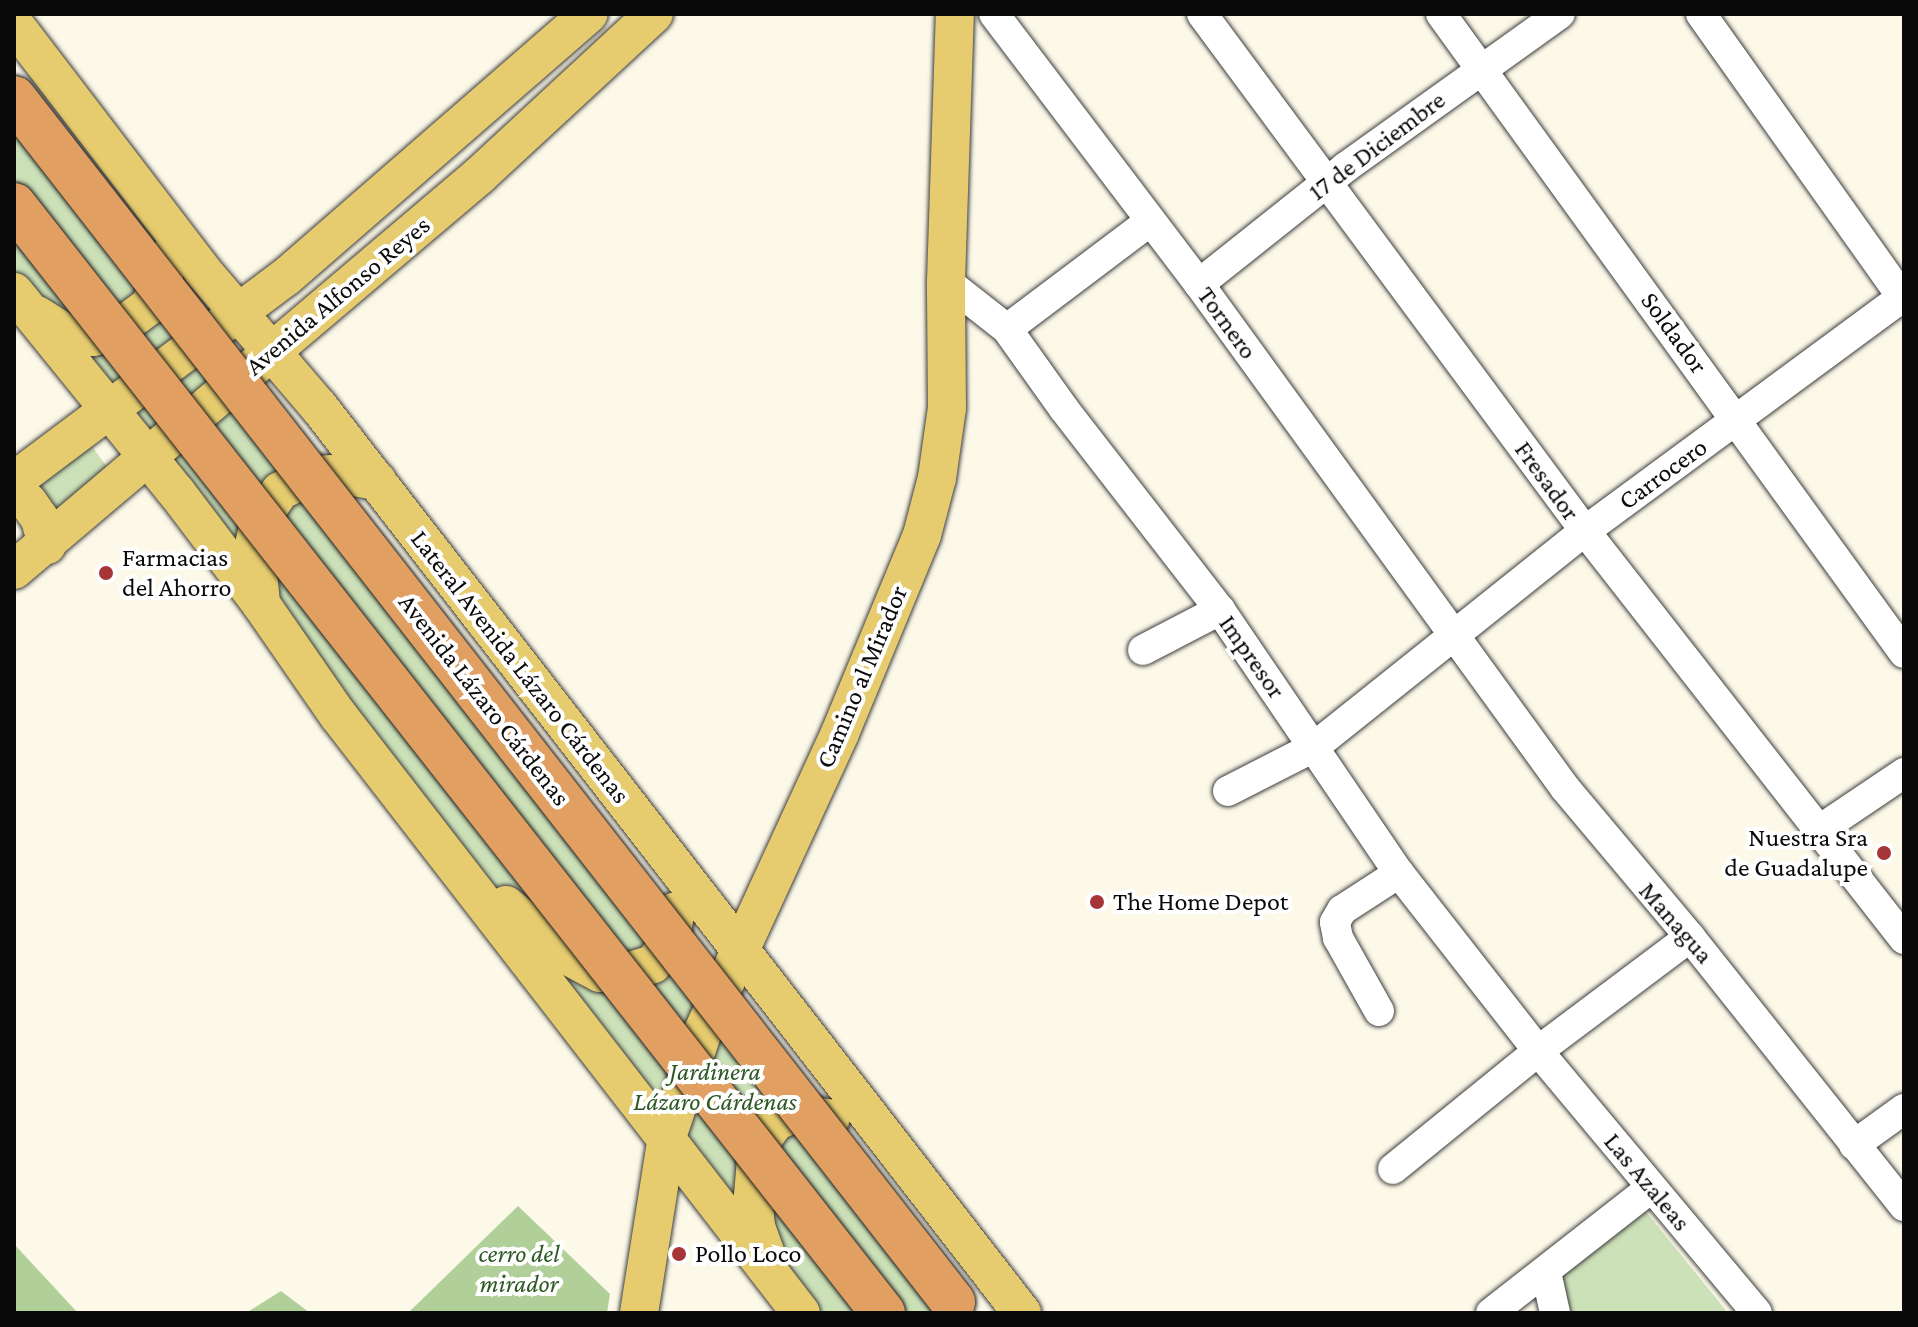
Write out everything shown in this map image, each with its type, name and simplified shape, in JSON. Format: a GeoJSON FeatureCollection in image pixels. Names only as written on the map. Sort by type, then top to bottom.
{"type":"FeatureCollection","features":[{"type":"Feature","properties":{"kind":"highway","name":"Avenida Lázaro Cárdenas"},"geometry":{"type":"LineString","coordinates":[[14,98],[953,1302]]}},
{"type":"Feature","properties":{"kind":"highway"},"geometry":{"type":"LineString","coordinates":[[14,205],[883,1313]]}},
{"type":"Feature","properties":{"kind":"main road","name":"Avenida Alfonso Reyes"},"geometry":{"type":"LineString","coordinates":[[14,481],[286,277],[589,14]]}},
{"type":"Feature","properties":{"kind":"main road","name":"Avenida Alfonso Reyes"},"geometry":{"type":"LineString","coordinates":[[14,570],[480,175],[654,14]]}},
{"type":"Feature","properties":{"kind":"main road","name":"Camino al Mirador"},"geometry":{"type":"LineString","coordinates":[[639,1313],[667,1137],[703,1031],[742,952],[840,733],[922,535],[937,478],[947,408],[946,281],[955,14]]}},
{"type":"Feature","properties":{"kind":"main road","name":"Lateral Avenida Lázaro Cárdenas"},"geometry":{"type":"LineString","coordinates":[[14,24],[201,269],[319,407],[377,481],[1022,1313]]}},
{"type":"Feature","properties":{"kind":"main road"},"geometry":{"type":"LineString","coordinates":[[20,299],[68,334],[93,337],[114,332],[133,320],[149,306],[164,275],[166,255],[152,204]]}},
{"type":"Feature","properties":{"kind":"main road"},"geometry":{"type":"LineString","coordinates":[[201,269],[244,278],[286,277]]}},
{"type":"Feature","properties":{"kind":"main road"},"geometry":{"type":"LineString","coordinates":[[20,299],[261,604],[338,715],[797,1309]]}},
{"type":"Feature","properties":{"kind":"main road"},"geometry":{"type":"LineString","coordinates":[[319,407],[309,359],[312,333],[323,305]]}},
{"type":"Feature","properties":{"kind":"main road"},"geometry":{"type":"LineString","coordinates":[[261,604],[255,541],[259,522],[280,491],[313,475],[334,474],[377,481]]}},
{"type":"Feature","properties":{"kind":"main road"},"geometry":{"type":"LineString","coordinates":[[14,492],[28,502],[40,519],[47,545]]}},
{"type":"Feature","properties":{"kind":"main road"},"geometry":{"type":"LineString","coordinates":[[449,857],[568,956],[600,973],[624,973],[653,964],[671,941],[676,921],[672,896],[647,830]]}},
{"type":"Feature","properties":{"kind":"main road"},"geometry":{"type":"LineString","coordinates":[[797,1309],[765,1255],[754,1206],[753,1170],[757,1147],[775,1122],[795,1113],[813,1113],[834,1120],[859,1135],[918,1181]]}},
{"type":"Feature","properties":{"kind":"street","name":"Tornero"},"geometry":{"type":"LineString","coordinates":[[994,14],[1199,284],[1453,637]]}},
{"type":"Feature","properties":{"kind":"street","name":"Fresador"},"geometry":{"type":"LineString","coordinates":[[1202,14],[1585,531],[1904,939]]}},
{"type":"Feature","properties":{"kind":"street","name":"Soldador"},"geometry":{"type":"LineString","coordinates":[[1441,14],[1904,653]]}},
{"type":"Feature","properties":{"kind":"street","name":"17 de Diciembre"},"geometry":{"type":"LineString","coordinates":[[1199,284],[1480,68],[1560,14]]}},
{"type":"Feature","properties":{"kind":"street"},"geometry":{"type":"LineString","coordinates":[[1701,14],[1903,298]]}},
{"type":"Feature","properties":{"kind":"street"},"geometry":{"type":"LineString","coordinates":[[1007,329],[1149,222]]}},
{"type":"Feature","properties":{"kind":"street","name":"Impresor"},"geometry":{"type":"LineString","coordinates":[[946,281],[1007,329],[1064,409],[1220,610],[1399,873],[1538,1051]]}},
{"type":"Feature","properties":{"kind":"street","name":"Carrocero"},"geometry":{"type":"LineString","coordinates":[[1228,791],[1314,747],[1585,531],[1903,298]]}},
{"type":"Feature","properties":{"kind":"street"},"geometry":{"type":"LineString","coordinates":[[1143,650],[1220,610]]}},
{"type":"Feature","properties":{"kind":"street","name":"Managua"},"geometry":{"type":"LineString","coordinates":[[1453,637],[1592,822],[1690,937],[1904,1206]]}},
{"type":"Feature","properties":{"kind":"street"},"geometry":{"type":"LineString","coordinates":[[1818,831],[1904,773]]}},
{"type":"Feature","properties":{"kind":"street"},"geometry":{"type":"LineString","coordinates":[[1379,1011],[1338,938],[1335,922],[1342,910],[1399,873]]}},
{"type":"Feature","properties":{"kind":"street"},"geometry":{"type":"LineString","coordinates":[[1393,1169],[1538,1051],[1690,937]]}},
{"type":"Feature","properties":{"kind":"street","name":"Las Azaleas"},"geometry":{"type":"LineString","coordinates":[[1538,1051],[1757,1313]]}},
{"type":"Feature","properties":{"kind":"street"},"geometry":{"type":"LineString","coordinates":[[1854,1145],[1904,1109]]}},
{"type":"Feature","properties":{"kind":"street"},"geometry":{"type":"LineString","coordinates":[[1491,1313],[1651,1188]]}},
{"type":"Feature","properties":{"kind":"street"},"geometry":{"type":"LineString","coordinates":[[1546,1272],[1555,1313]]}},
{"type":"Feature","properties":{"kind":"green space","name":"Jardinera Lázaro Cárdenas"},"geometry":{"type":"Polygon","coordinates":[[[14,77],[970,1313],[814,1313],[14,282],[14,77]]]}},
{"type":"Feature","properties":{"kind":"green space"},"geometry":{"type":"Polygon","coordinates":[[[91,445],[111,473],[45,521],[25,493],[91,445]]]}},
{"type":"Feature","properties":{"kind":"green space","name":"cerro del mirador"},"geometry":{"type":"Polygon","coordinates":[[[518,1206],[610,1294],[607,1313],[408,1313],[518,1206]]]}},
{"type":"Feature","properties":{"kind":"green space"},"geometry":{"type":"Polygon","coordinates":[[[1643,1208],[1728,1313],[1572,1313],[1558,1270],[1643,1208]]]}},
{"type":"Feature","properties":{"kind":"green space"},"geometry":{"type":"Polygon","coordinates":[[[14,1244],[78,1313],[14,1313],[14,1244]]]}},
{"type":"Feature","properties":{"kind":"green space"},"geometry":{"type":"Polygon","coordinates":[[[281,1291],[310,1313],[246,1313],[281,1291]]]}},
{"type":"Feature","properties":{"kind":"place","name":"Farmacias del Ahorro"},"geometry":{"type":"Point","coordinates":[106,573]}},
{"type":"Feature","properties":{"kind":"place","name":"Nuestra Sra de Guadalupe"},"geometry":{"type":"Point","coordinates":[1884,853]}},
{"type":"Feature","properties":{"kind":"place","name":"The Home Depot"},"geometry":{"type":"Point","coordinates":[1097,902]}},
{"type":"Feature","properties":{"kind":"place","name":"Pollo Loco"},"geometry":{"type":"Point","coordinates":[679,1254]}}]}
